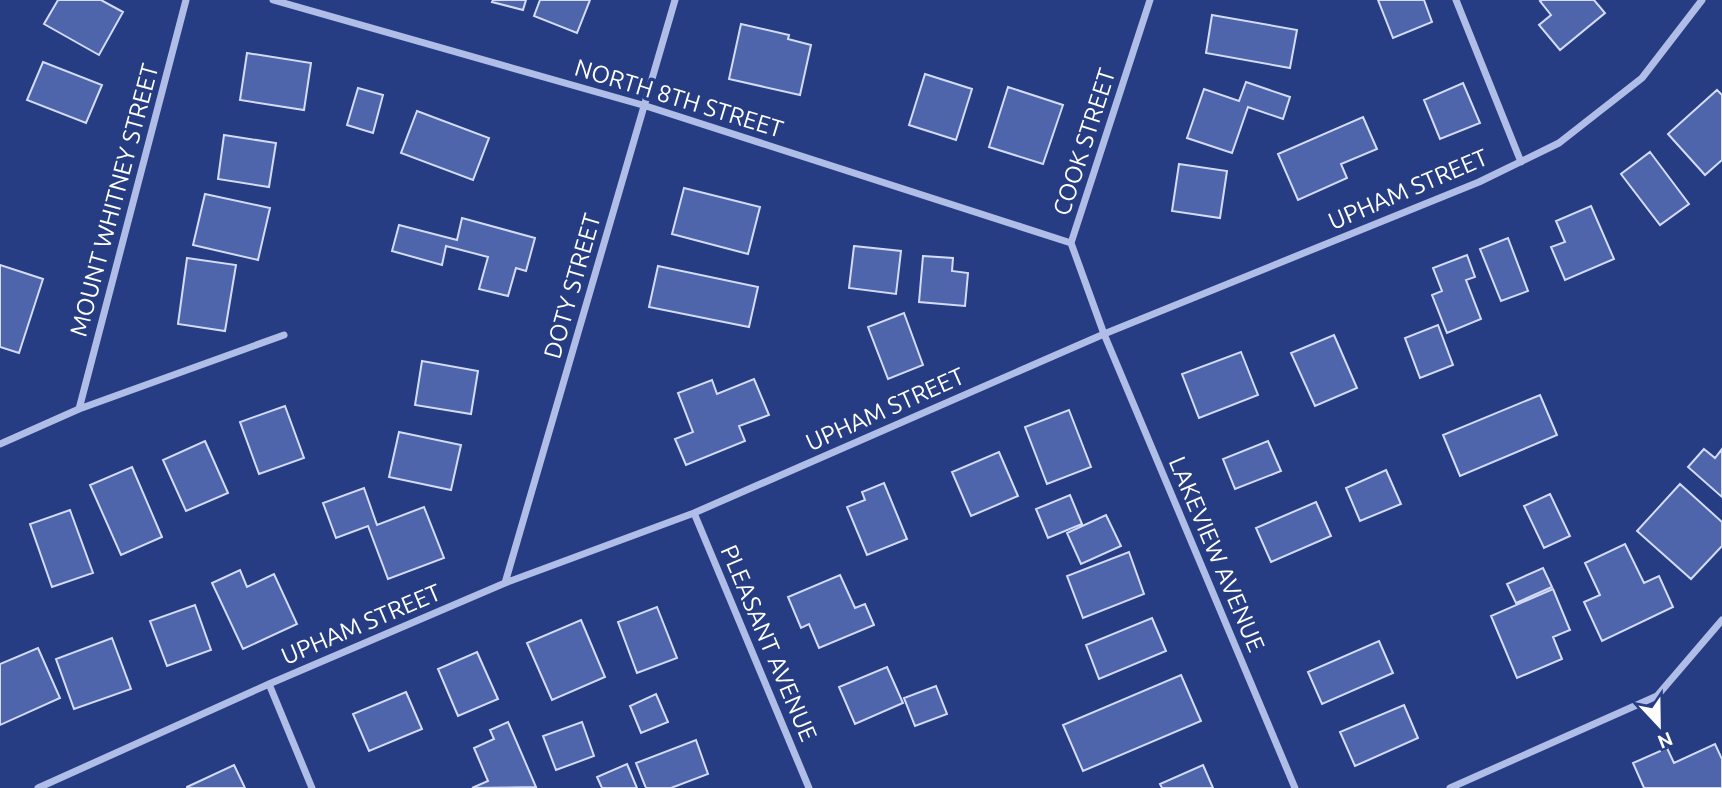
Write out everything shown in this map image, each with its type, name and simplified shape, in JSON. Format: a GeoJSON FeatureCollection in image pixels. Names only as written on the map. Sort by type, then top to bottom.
{"type":"FeatureCollection","features":[{"type":"Feature","properties":{"kind":"street","name":"MOUNT WHITNEY STREET"},"geometry":{"type":"LineString","coordinates":[[79,409],[186,0]]}},
{"type":"Feature","properties":{"kind":"street","name":"NORTH 8TH STREET"},"geometry":{"type":"LineString","coordinates":[[273,0],[646,106],[1071,243]]}},
{"type":"Feature","properties":{"kind":"street","name":"DOTY STREET"},"geometry":{"type":"LineString","coordinates":[[505,583],[676,0]]}},
{"type":"Feature","properties":{"kind":"street","name":"COOK STREET"},"geometry":{"type":"LineString","coordinates":[[1104,334],[1071,243],[1150,0]]}},
{"type":"Feature","properties":{"kind":"street"},"geometry":{"type":"LineString","coordinates":[[1456,0],[1521,162]]}},
{"type":"Feature","properties":{"kind":"street","name":"UPHAM STREET"},"geometry":{"type":"LineString","coordinates":[[38,788],[269,684],[505,583],[694,513],[1104,334],[1479,182],[1559,143],[1642,78],[1702,0]]}},
{"type":"Feature","properties":{"kind":"street","name":"LAKEVIEW AVENUE"},"geometry":{"type":"LineString","coordinates":[[1104,334],[1295,788]]}},
{"type":"Feature","properties":{"kind":"street"},"geometry":{"type":"LineString","coordinates":[[0,444],[79,409],[284,335]]}},
{"type":"Feature","properties":{"kind":"street","name":"PLEASANT AVENUE"},"geometry":{"type":"LineString","coordinates":[[694,513],[808,788]]}},
{"type":"Feature","properties":{"kind":"street"},"geometry":{"type":"LineString","coordinates":[[1450,788],[1657,696],[1722,620]]}},
{"type":"Feature","properties":{"kind":"street"},"geometry":{"type":"LineString","coordinates":[[269,684],[312,788]]}},
{"type":"Feature","properties":{"kind":"building"},"geometry":{"type":"Polygon","coordinates":[[[58,0],[101,0],[123,12],[99,55],[44,24],[58,0]]]}},
{"type":"Feature","properties":{"kind":"building"},"geometry":{"type":"Polygon","coordinates":[[[526,0],[523,10],[492,2],[526,0]]]}},
{"type":"Feature","properties":{"kind":"building"},"geometry":{"type":"Polygon","coordinates":[[[540,0],[590,0],[577,33],[534,16],[540,0]]]}},
{"type":"Feature","properties":{"kind":"building"},"geometry":{"type":"Polygon","coordinates":[[[1378,0],[1424,0],[1432,22],[1393,38],[1378,0]]]}},
{"type":"Feature","properties":{"kind":"building"},"geometry":{"type":"Polygon","coordinates":[[[1594,0],[1605,13],[1560,50],[1539,25],[1551,15],[1540,1],[1594,0]]]}},
{"type":"Feature","properties":{"kind":"building"},"geometry":{"type":"Polygon","coordinates":[[[1212,15],[1297,30],[1290,68],[1206,53],[1212,15]]]}},
{"type":"Feature","properties":{"kind":"building"},"geometry":{"type":"Polygon","coordinates":[[[741,24],[789,35],[788,39],[811,45],[800,95],[729,79],[741,24]]]}},
{"type":"Feature","properties":{"kind":"building"},"geometry":{"type":"Polygon","coordinates":[[[247,53],[311,63],[304,110],[240,100],[247,53]]]}},
{"type":"Feature","properties":{"kind":"building"},"geometry":{"type":"Polygon","coordinates":[[[43,62],[102,85],[86,123],[27,100],[43,62]]]}},
{"type":"Feature","properties":{"kind":"building"},"geometry":{"type":"Polygon","coordinates":[[[925,74],[972,89],[956,140],[909,125],[925,74]]]}},
{"type":"Feature","properties":{"kind":"building"},"geometry":{"type":"Polygon","coordinates":[[[1246,82],[1290,97],[1283,119],[1248,107],[1232,153],[1187,138],[1204,89],[1239,101],[1246,82]]]}},
{"type":"Feature","properties":{"kind":"building"},"geometry":{"type":"Polygon","coordinates":[[[1463,83],[1480,123],[1440,139],[1424,100],[1463,83]]]}},
{"type":"Feature","properties":{"kind":"building"},"geometry":{"type":"Polygon","coordinates":[[[1008,87],[1063,105],[1043,164],[989,147],[1008,87]]]}},
{"type":"Feature","properties":{"kind":"building"},"geometry":{"type":"Polygon","coordinates":[[[358,88],[383,95],[373,133],[347,125],[358,88]]]}},
{"type":"Feature","properties":{"kind":"building"},"geometry":{"type":"Polygon","coordinates":[[[1717,90],[1722,95],[1722,160],[1705,175],[1668,134],[1717,90]]]}},
{"type":"Feature","properties":{"kind":"building"},"geometry":{"type":"Polygon","coordinates":[[[417,111],[489,138],[473,180],[401,153],[417,111]]]}},
{"type":"Feature","properties":{"kind":"building"},"geometry":{"type":"Polygon","coordinates":[[[1363,117],[1377,149],[1341,164],[1347,178],[1298,200],[1278,154],[1363,117]]]}},
{"type":"Feature","properties":{"kind":"building"},"geometry":{"type":"Polygon","coordinates":[[[224,135],[276,143],[269,187],[218,179],[224,135]]]}},
{"type":"Feature","properties":{"kind":"building"},"geometry":{"type":"Polygon","coordinates":[[[1650,152],[1689,204],[1660,225],[1621,174],[1650,152]]]}},
{"type":"Feature","properties":{"kind":"building"},"geometry":{"type":"Polygon","coordinates":[[[1179,164],[1227,171],[1220,218],[1172,211],[1179,164]]]}},
{"type":"Feature","properties":{"kind":"building"},"geometry":{"type":"Polygon","coordinates":[[[684,188],[760,207],[748,254],[672,234],[684,188]]]}},
{"type":"Feature","properties":{"kind":"building"},"geometry":{"type":"Polygon","coordinates":[[[205,194],[270,208],[258,260],[193,245],[205,194]]]}},
{"type":"Feature","properties":{"kind":"building"},"geometry":{"type":"Polygon","coordinates":[[[1591,206],[1614,259],[1565,280],[1551,247],[1565,242],[1556,221],[1591,206]]]}},
{"type":"Feature","properties":{"kind":"building"},"geometry":{"type":"Polygon","coordinates":[[[462,218],[535,238],[526,271],[516,268],[508,296],[479,289],[488,257],[446,246],[442,265],[392,251],[399,225],[457,240],[462,218]]]}},
{"type":"Feature","properties":{"kind":"building"},"geometry":{"type":"Polygon","coordinates":[[[1508,238],[1528,291],[1501,301],[1480,249],[1508,238]]]}},
{"type":"Feature","properties":{"kind":"building"},"geometry":{"type":"Polygon","coordinates":[[[854,246],[901,251],[896,294],[849,288],[854,246]]]}},
{"type":"Feature","properties":{"kind":"building"},"geometry":{"type":"Polygon","coordinates":[[[1467,255],[1475,277],[1466,280],[1481,319],[1447,333],[1432,295],[1442,291],[1433,268],[1467,255]]]}},
{"type":"Feature","properties":{"kind":"building"},"geometry":{"type":"Polygon","coordinates":[[[923,256],[953,258],[952,271],[968,273],[965,306],[919,302],[923,256]]]}},
{"type":"Feature","properties":{"kind":"building"},"geometry":{"type":"Polygon","coordinates":[[[187,258],[236,265],[225,331],[178,324],[187,258]]]}},
{"type":"Feature","properties":{"kind":"building"},"geometry":{"type":"Polygon","coordinates":[[[0,265],[43,279],[19,353],[0,347],[0,265]]]}},
{"type":"Feature","properties":{"kind":"building"},"geometry":{"type":"Polygon","coordinates":[[[658,266],[758,287],[749,327],[649,307],[658,266]]]}},
{"type":"Feature","properties":{"kind":"building"},"geometry":{"type":"Polygon","coordinates":[[[904,313],[923,365],[888,379],[868,327],[904,313]]]}},
{"type":"Feature","properties":{"kind":"building"},"geometry":{"type":"Polygon","coordinates":[[[1438,325],[1453,365],[1420,378],[1405,338],[1438,325]]]}},
{"type":"Feature","properties":{"kind":"building"},"geometry":{"type":"Polygon","coordinates":[[[1334,335],[1357,388],[1315,406],[1291,353],[1334,335]]]}},
{"type":"Feature","properties":{"kind":"building"},"geometry":{"type":"Polygon","coordinates":[[[1241,352],[1258,395],[1199,418],[1182,374],[1241,352]]]}},
{"type":"Feature","properties":{"kind":"building"},"geometry":{"type":"Polygon","coordinates":[[[422,361],[478,371],[471,414],[415,405],[422,361]]]}},
{"type":"Feature","properties":{"kind":"building"},"geometry":{"type":"Polygon","coordinates":[[[754,379],[769,415],[739,426],[745,441],[686,465],[675,439],[693,432],[678,393],[712,380],[717,394],[754,379]]]}},
{"type":"Feature","properties":{"kind":"building"},"geometry":{"type":"Polygon","coordinates":[[[1540,395],[1557,435],[1460,476],[1443,435],[1540,395]]]}},
{"type":"Feature","properties":{"kind":"building"},"geometry":{"type":"Polygon","coordinates":[[[285,406],[304,458],[259,474],[240,422],[285,406]]]}},
{"type":"Feature","properties":{"kind":"building"},"geometry":{"type":"Polygon","coordinates":[[[1069,410],[1091,467],[1047,484],[1025,427],[1069,410]]]}},
{"type":"Feature","properties":{"kind":"building"},"geometry":{"type":"Polygon","coordinates":[[[399,432],[461,445],[451,490],[389,477],[399,432]]]}},
{"type":"Feature","properties":{"kind":"building"},"geometry":{"type":"Polygon","coordinates":[[[205,441],[228,493],[186,511],[163,460],[205,441]]]}},
{"type":"Feature","properties":{"kind":"building"},"geometry":{"type":"Polygon","coordinates":[[[1268,441],[1281,471],[1235,489],[1223,459],[1268,441]]]}},
{"type":"Feature","properties":{"kind":"building"},"geometry":{"type":"Polygon","coordinates":[[[1704,449],[1715,458],[1722,449],[1722,497],[1688,467],[1704,449]]]}},
{"type":"Feature","properties":{"kind":"building"},"geometry":{"type":"Polygon","coordinates":[[[999,452],[1018,496],[971,516],[952,472],[999,452]]]}},
{"type":"Feature","properties":{"kind":"building"},"geometry":{"type":"Polygon","coordinates":[[[132,467],[162,537],[121,555],[90,485],[132,467]]]}},
{"type":"Feature","properties":{"kind":"building"},"geometry":{"type":"Polygon","coordinates":[[[1386,470],[1401,504],[1360,521],[1346,488],[1386,470]]]}},
{"type":"Feature","properties":{"kind":"building"},"geometry":{"type":"Polygon","coordinates":[[[884,483],[907,539],[867,555],[847,507],[865,500],[862,492],[884,483]]]}},
{"type":"Feature","properties":{"kind":"building"},"geometry":{"type":"Polygon","coordinates":[[[1680,484],[1722,522],[1722,546],[1691,579],[1637,531],[1680,484]]]}},
{"type":"Feature","properties":{"kind":"building"},"geometry":{"type":"Polygon","coordinates":[[[364,488],[377,525],[424,507],[444,558],[388,579],[368,526],[336,538],[323,503],[364,488]]]}},
{"type":"Feature","properties":{"kind":"building"},"geometry":{"type":"Polygon","coordinates":[[[1550,494],[1570,536],[1544,548],[1524,506],[1550,494]]]}},
{"type":"Feature","properties":{"kind":"building"},"geometry":{"type":"Polygon","coordinates":[[[1070,495],[1082,524],[1048,538],[1036,509],[1070,495]]]}},
{"type":"Feature","properties":{"kind":"building"},"geometry":{"type":"Polygon","coordinates":[[[1316,502],[1331,536],[1271,562],[1256,528],[1316,502]]]}},
{"type":"Feature","properties":{"kind":"building"},"geometry":{"type":"Polygon","coordinates":[[[70,510],[93,573],[52,587],[30,524],[70,510]]]}},
{"type":"Feature","properties":{"kind":"building"},"geometry":{"type":"Polygon","coordinates":[[[1106,515],[1121,546],[1081,564],[1067,533],[1106,515]]]}},
{"type":"Feature","properties":{"kind":"building"},"geometry":{"type":"Polygon","coordinates":[[[1625,544],[1644,583],[1659,576],[1673,607],[1602,641],[1584,602],[1600,595],[1585,563],[1625,544]]]}},
{"type":"Feature","properties":{"kind":"building"},"geometry":{"type":"Polygon","coordinates":[[[1129,552],[1144,594],[1083,618],[1067,576],[1129,552]]]}},
{"type":"Feature","properties":{"kind":"building"},"geometry":{"type":"Polygon","coordinates":[[[1543,568],[1552,587],[1516,603],[1507,584],[1543,568]]]}},
{"type":"Feature","properties":{"kind":"building"},"geometry":{"type":"Polygon","coordinates":[[[240,570],[247,587],[274,574],[297,624],[243,649],[212,583],[240,570]]]}},
{"type":"Feature","properties":{"kind":"building"},"geometry":{"type":"Polygon","coordinates":[[[840,575],[855,608],[865,604],[874,625],[819,648],[809,624],[801,628],[788,597],[840,575]]]}},
{"type":"Feature","properties":{"kind":"building"},"geometry":{"type":"Polygon","coordinates":[[[1553,589],[1570,630],[1553,637],[1562,659],[1517,678],[1491,616],[1553,589]]]}},
{"type":"Feature","properties":{"kind":"building"},"geometry":{"type":"Polygon","coordinates":[[[195,605],[211,650],[167,666],[150,621],[195,605]]]}},
{"type":"Feature","properties":{"kind":"building"},"geometry":{"type":"Polygon","coordinates":[[[657,607],[677,658],[637,673],[618,622],[657,607]]]}},
{"type":"Feature","properties":{"kind":"building"},"geometry":{"type":"Polygon","coordinates":[[[1152,618],[1166,651],[1099,679],[1086,645],[1152,618]]]}},
{"type":"Feature","properties":{"kind":"building"},"geometry":{"type":"Polygon","coordinates":[[[581,620],[605,677],[552,700],[527,643],[581,620]]]}},
{"type":"Feature","properties":{"kind":"building"},"geometry":{"type":"Polygon","coordinates":[[[112,638],[131,689],[74,709],[56,659],[112,638]]]}},
{"type":"Feature","properties":{"kind":"building"},"geometry":{"type":"Polygon","coordinates":[[[1379,641],[1393,673],[1322,704],[1308,672],[1379,641]]]}},
{"type":"Feature","properties":{"kind":"building"},"geometry":{"type":"Polygon","coordinates":[[[38,648],[60,698],[0,725],[0,664],[38,648]]]}},
{"type":"Feature","properties":{"kind":"building"},"geometry":{"type":"Polygon","coordinates":[[[477,652],[498,699],[458,716],[438,669],[477,652]]]}},
{"type":"Feature","properties":{"kind":"building"},"geometry":{"type":"Polygon","coordinates":[[[887,667],[903,703],[855,724],[839,687],[887,667]]]}},
{"type":"Feature","properties":{"kind":"building"},"geometry":{"type":"Polygon","coordinates":[[[1181,675],[1201,721],[1083,771],[1063,725],[1181,675]]]}},
{"type":"Feature","properties":{"kind":"building"},"geometry":{"type":"Polygon","coordinates":[[[936,686],[947,714],[915,726],[904,698],[936,686]]]}},
{"type":"Feature","properties":{"kind":"building"},"geometry":{"type":"Polygon","coordinates":[[[406,692],[422,729],[369,751],[353,714],[406,692]]]}},
{"type":"Feature","properties":{"kind":"building"},"geometry":{"type":"Polygon","coordinates":[[[656,694],[668,722],[641,733],[630,706],[656,694]]]}},
{"type":"Feature","properties":{"kind":"building"},"geometry":{"type":"Polygon","coordinates":[[[1404,705],[1418,738],[1355,766],[1340,732],[1404,705]]]}},
{"type":"Feature","properties":{"kind":"building"},"geometry":{"type":"Polygon","coordinates":[[[508,722],[536,787],[472,788],[488,781],[474,748],[494,739],[490,730],[508,722]]]}},
{"type":"Feature","properties":{"kind":"building"},"geometry":{"type":"Polygon","coordinates":[[[582,722],[594,756],[556,770],[543,736],[582,722]]]}},
{"type":"Feature","properties":{"kind":"building"},"geometry":{"type":"Polygon","coordinates":[[[696,740],[708,774],[671,788],[646,788],[636,763],[696,740]]]}},
{"type":"Feature","properties":{"kind":"building"},"geometry":{"type":"Polygon","coordinates":[[[1715,744],[1722,759],[1722,788],[1644,788],[1633,763],[1667,748],[1674,763],[1715,744]]]}},
{"type":"Feature","properties":{"kind":"building"},"geometry":{"type":"Polygon","coordinates":[[[627,764],[637,788],[602,788],[597,777],[627,764]]]}},
{"type":"Feature","properties":{"kind":"building"},"geometry":{"type":"Polygon","coordinates":[[[234,765],[245,788],[187,788],[187,787],[234,765]]]}},
{"type":"Feature","properties":{"kind":"building"},"geometry":{"type":"Polygon","coordinates":[[[1203,765],[1213,788],[1162,788],[1160,784],[1203,765]]]}}]}
